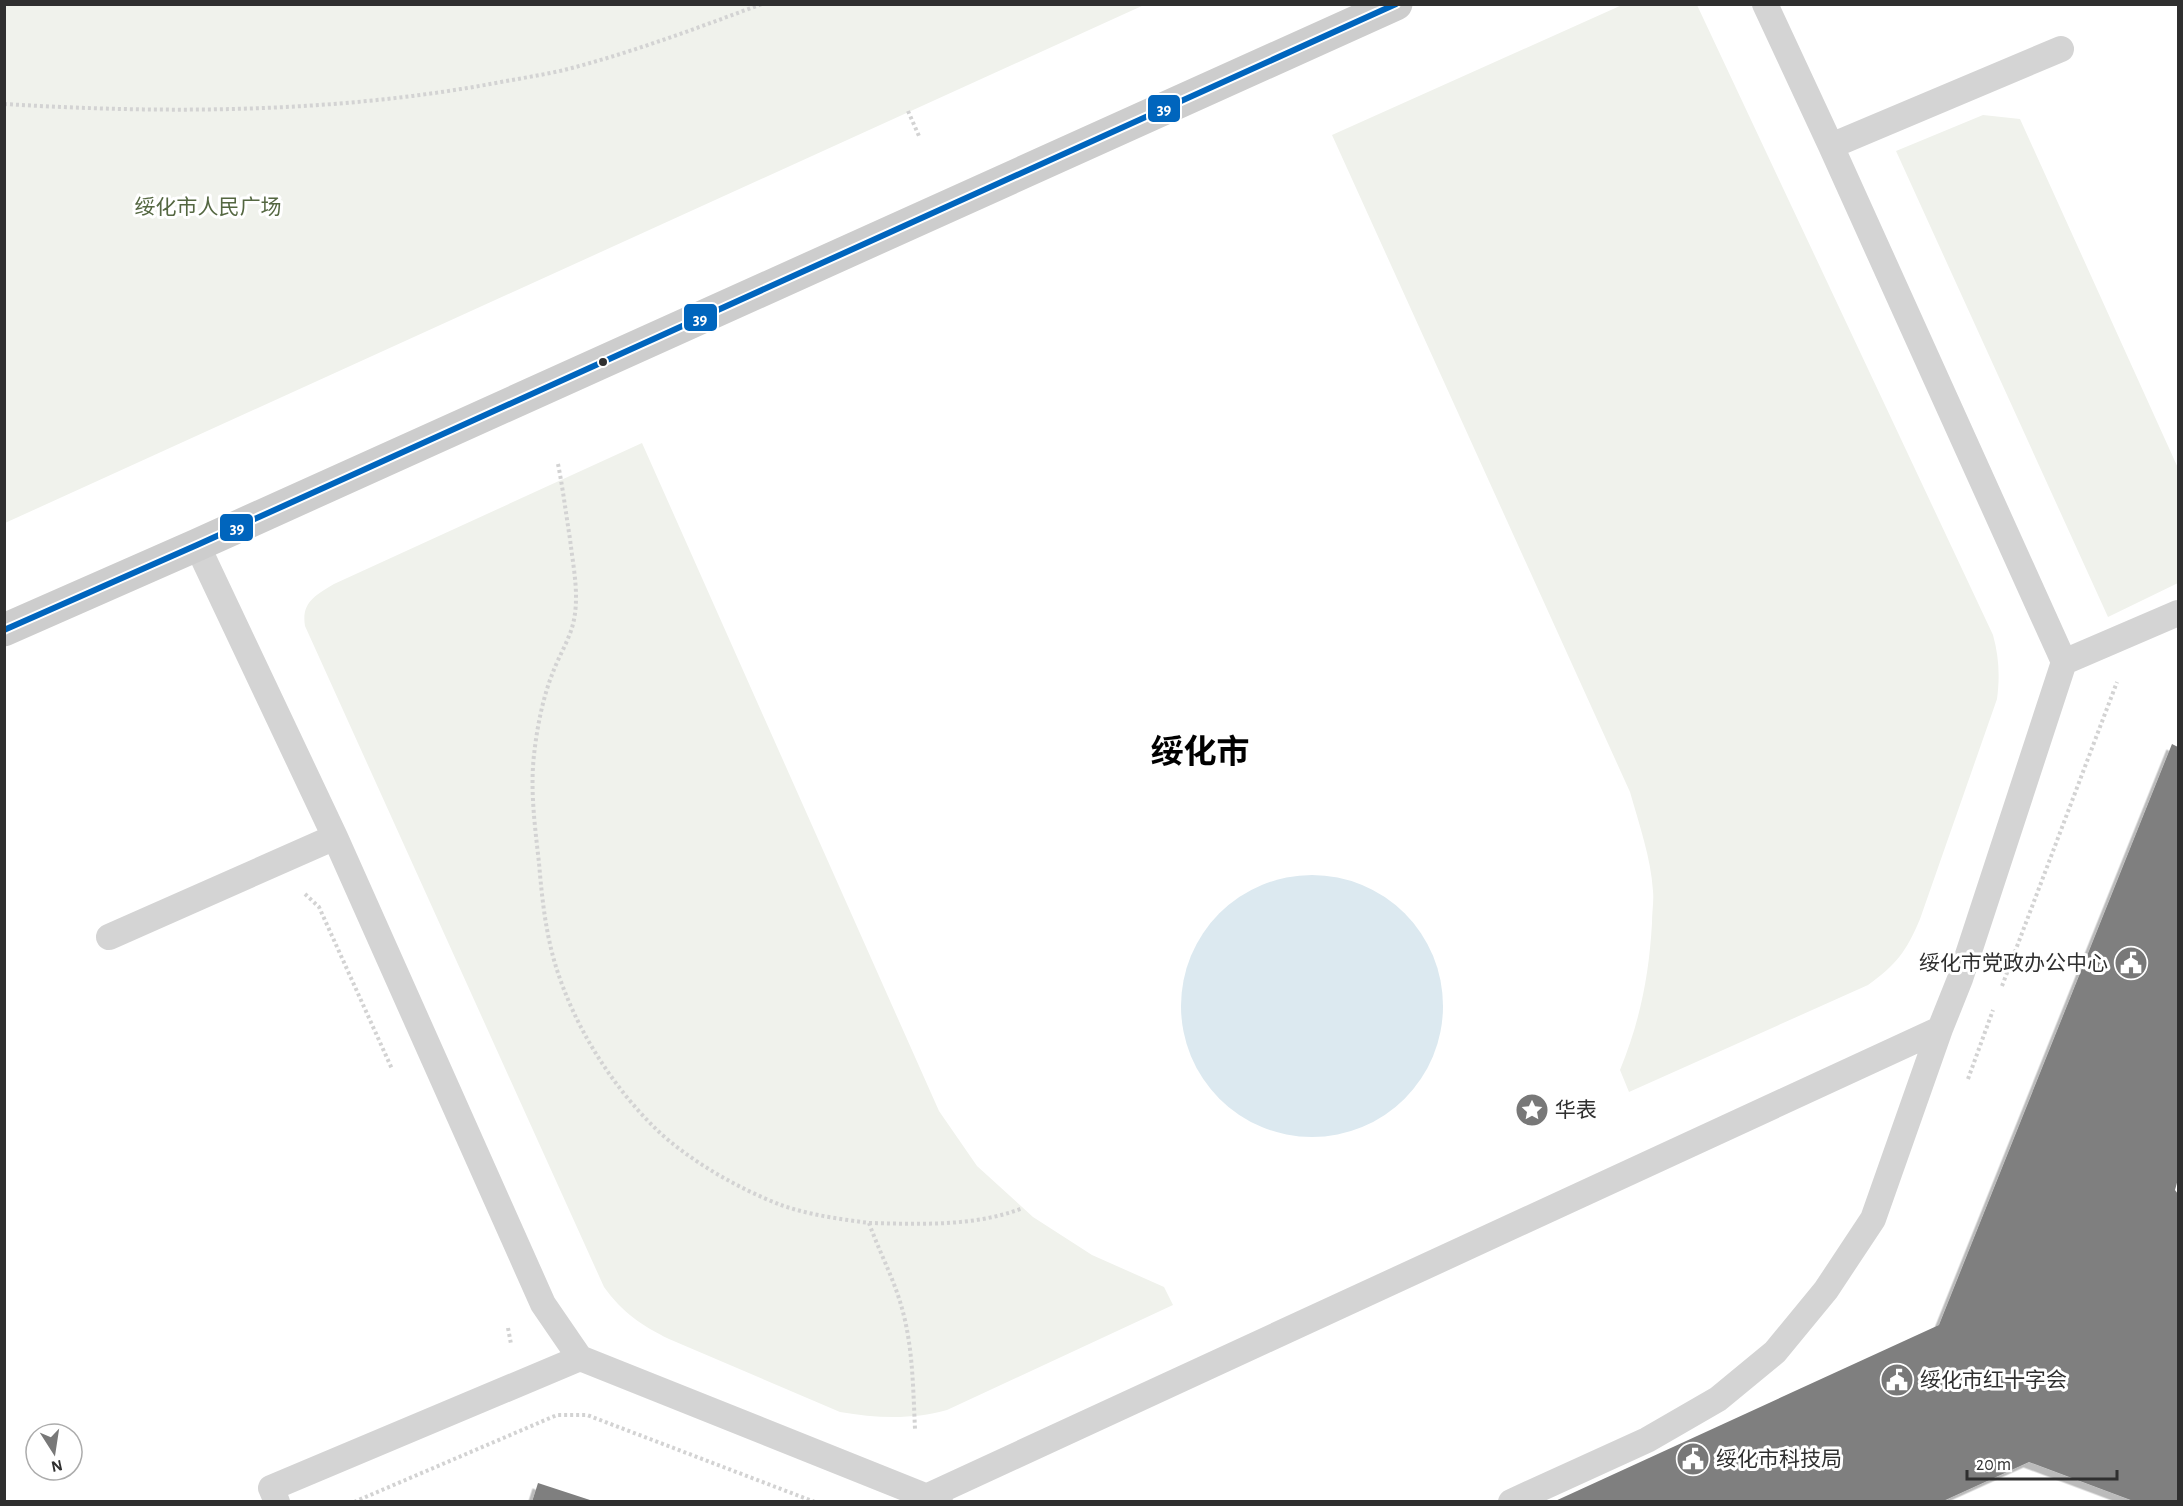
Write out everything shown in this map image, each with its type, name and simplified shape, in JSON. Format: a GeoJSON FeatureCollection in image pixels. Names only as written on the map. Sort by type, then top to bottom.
{"type":"FeatureCollection","features":[{"type":"Feature","properties":{"kind":"main road"},"geometry":{"type":"LineString","coordinates":[[4,630],[1396,4]]}},
{"type":"Feature","properties":{"kind":"lane"},"geometry":{"type":"LineString","coordinates":[[1511,1502],[1647,1440],[1718,1399],[1775,1352],[1826,1290],[1873,1219],[1960,979],[2064,662],[1765,4]]}},
{"type":"Feature","properties":{"kind":"lane"},"geometry":{"type":"LineString","coordinates":[[1831,146],[2061,49]]}},
{"type":"Feature","properties":{"kind":"lane"},"geometry":{"type":"LineString","coordinates":[[197,545],[335,837],[543,1304],[580,1358],[934,1499],[1940,1029]]}},
{"type":"Feature","properties":{"kind":"lane"},"geometry":{"type":"LineString","coordinates":[[2064,662],[2178,613]]}},
{"type":"Feature","properties":{"kind":"lane"},"geometry":{"type":"LineString","coordinates":[[110,937],[335,837]]}},
{"type":"Feature","properties":{"kind":"lane"},"geometry":{"type":"LineString","coordinates":[[277,1502],[271,1488],[580,1358]]}},
{"type":"Feature","properties":{"kind":"path"},"geometry":{"type":"LineString","coordinates":[[4,104],[94,110],[201,110],[338,105],[457,90],[563,70],[658,42],[762,4]]}},
{"type":"Feature","properties":{"kind":"path"},"geometry":{"type":"LineString","coordinates":[[908,111],[919,136]]}},
{"type":"Feature","properties":{"kind":"path"},"geometry":{"type":"LineString","coordinates":[[558,464],[575,578],[576,601],[573,624],[552,674],[541,714],[534,756],[533,797],[543,911],[556,969],[573,1012],[603,1064],[627,1097],[656,1130],[686,1154],[752,1192],[782,1205],[824,1216],[869,1223],[962,1222],[1007,1215],[1023,1208]]}},
{"type":"Feature","properties":{"kind":"path"},"geometry":{"type":"LineString","coordinates":[[2001,990],[2119,675]]}},
{"type":"Feature","properties":{"kind":"path"},"geometry":{"type":"LineString","coordinates":[[305,893],[319,907],[392,1071]]}},
{"type":"Feature","properties":{"kind":"path"},"geometry":{"type":"LineString","coordinates":[[1967,1079],[1997,1001]]}},
{"type":"Feature","properties":{"kind":"path"},"geometry":{"type":"LineString","coordinates":[[869,1223],[902,1307],[912,1373],[915,1429]]}},
{"type":"Feature","properties":{"kind":"path"},"geometry":{"type":"LineString","coordinates":[[505,1321],[510,1332],[511,1352]]}},
{"type":"Feature","properties":{"kind":"path"},"geometry":{"type":"LineString","coordinates":[[354,1502],[557,1415],[587,1414],[815,1502]]}},
{"type":"Feature","properties":{"kind":"green space","name":"绥化市人民广场"},"geometry":{"type":"Polygon","coordinates":[[[5,4],[1144,5],[5,523],[5,4]]]}},
{"type":"Feature","properties":{"kind":"green space"},"geometry":{"type":"Polygon","coordinates":[[[1622,5],[1697,5],[1993,635],[1999,674],[1997,699],[1920,919],[1905,949],[1894,964],[1868,985],[1629,1092],[1620,1070],[1633,1034],[1642,998],[1651,943],[1653,899],[1647,854],[1630,792],[1332,135],[1622,5]]]}},
{"type":"Feature","properties":{"kind":"green space"},"geometry":{"type":"Polygon","coordinates":[[[1983,115],[2020,119],[2178,468],[2178,583],[2108,617],[1896,151],[1983,115]]]}},
{"type":"Feature","properties":{"kind":"green space"},"geometry":{"type":"Polygon","coordinates":[[[642,443],[939,1111],[977,1166],[1033,1217],[1092,1255],[1164,1287],[1173,1305],[947,1410],[894,1417],[840,1412],[669,1339],[633,1318],[611,1296],[604,1287],[305,626],[305,611],[311,600],[334,584],[642,443]]]}},
{"type":"Feature","properties":{"kind":"shaded area"},"geometry":{"type":"Polygon","coordinates":[[[1312,875],[1337,878],[1362,885],[1385,897],[1413,923],[1433,956],[1440,981],[1443,1006],[1440,1031],[1433,1056],[1421,1079],[1395,1107],[1362,1127],[1337,1134],[1312,1137],[1287,1134],[1262,1127],[1239,1115],[1211,1089],[1191,1056],[1184,1031],[1181,1006],[1184,981],[1191,956],[1203,933],[1229,905],[1262,885],[1287,878],[1312,875]]]}},
{"type":"Feature","properties":{"kind":"building","name":"绥化市党政办公中心"},"geometry":{"type":"Polygon","coordinates":[[[2172,744],[2178,747],[2178,1179],[2175,1190],[2178,1194],[2178,1502],[2136,1502],[2029,1462],[1941,1502],[1553,1502],[1939,1325],[2172,744]]]}},
{"type":"Feature","properties":{"kind":"building"},"geometry":{"type":"Polygon","coordinates":[[[538,1483],[593,1501],[593,1502],[532,1502],[538,1483]]]}},
{"type":"Feature","properties":{"kind":"transit line","name":"39"},"geometry":{"type":"LineString","coordinates":[[4,630],[1396,4]]}},
{"type":"Feature","properties":{"kind":"place","name":"绥化市党政办公中心"},"geometry":{"type":"Point","coordinates":[2131,963]}},
{"type":"Feature","properties":{"kind":"place","name":"华表"},"geometry":{"type":"Point","coordinates":[1532,1110]}},
{"type":"Feature","properties":{"kind":"place","name":"绥化市红十字会"},"geometry":{"type":"Point","coordinates":[1897,1380]}},
{"type":"Feature","properties":{"kind":"place","name":"绥化市科技局"},"geometry":{"type":"Point","coordinates":[1693,1459]}},
{"type":"Feature","properties":{"kind":"district","name":"绥化市"},"geometry":{"type":"Point","coordinates":[1200,753]}}]}
